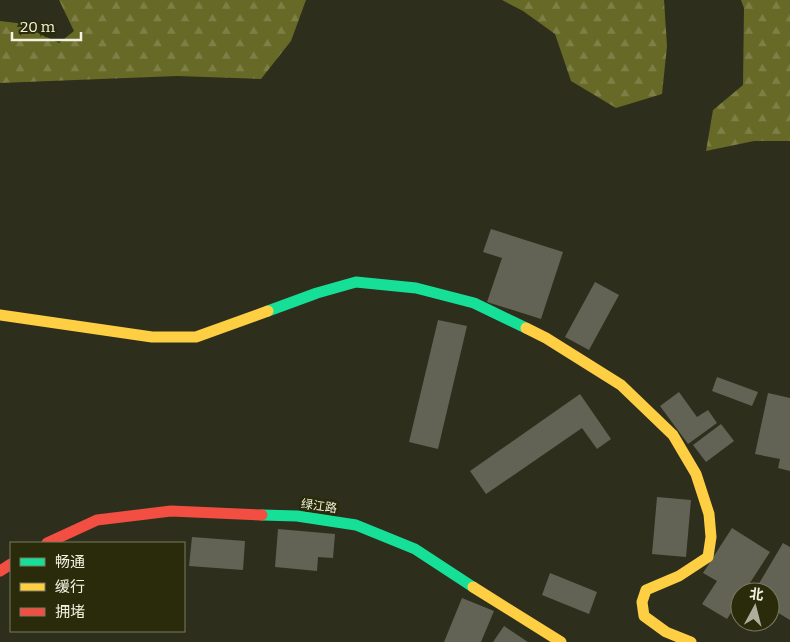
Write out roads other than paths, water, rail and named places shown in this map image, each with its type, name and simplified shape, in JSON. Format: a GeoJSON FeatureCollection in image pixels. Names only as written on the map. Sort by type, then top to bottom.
{"type":"FeatureCollection","features":[{"type":"Feature","properties":{"kind":"street"},"geometry":{"type":"LineString","coordinates":[[0,315],[152,337],[196,337],[317,293],[356,282],[416,288],[474,303],[546,338],[621,385],[673,435],[696,474],[708,514],[711,537],[708,557],[692,570],[646,590],[642,602],[644,616],[666,632],[691,642]]}},
{"type":"Feature","properties":{"kind":"street","name":"绿江路"},"geometry":{"type":"LineString","coordinates":[[49,542],[97,520],[171,510],[297,516],[356,525],[415,549],[561,642]]}}]}
